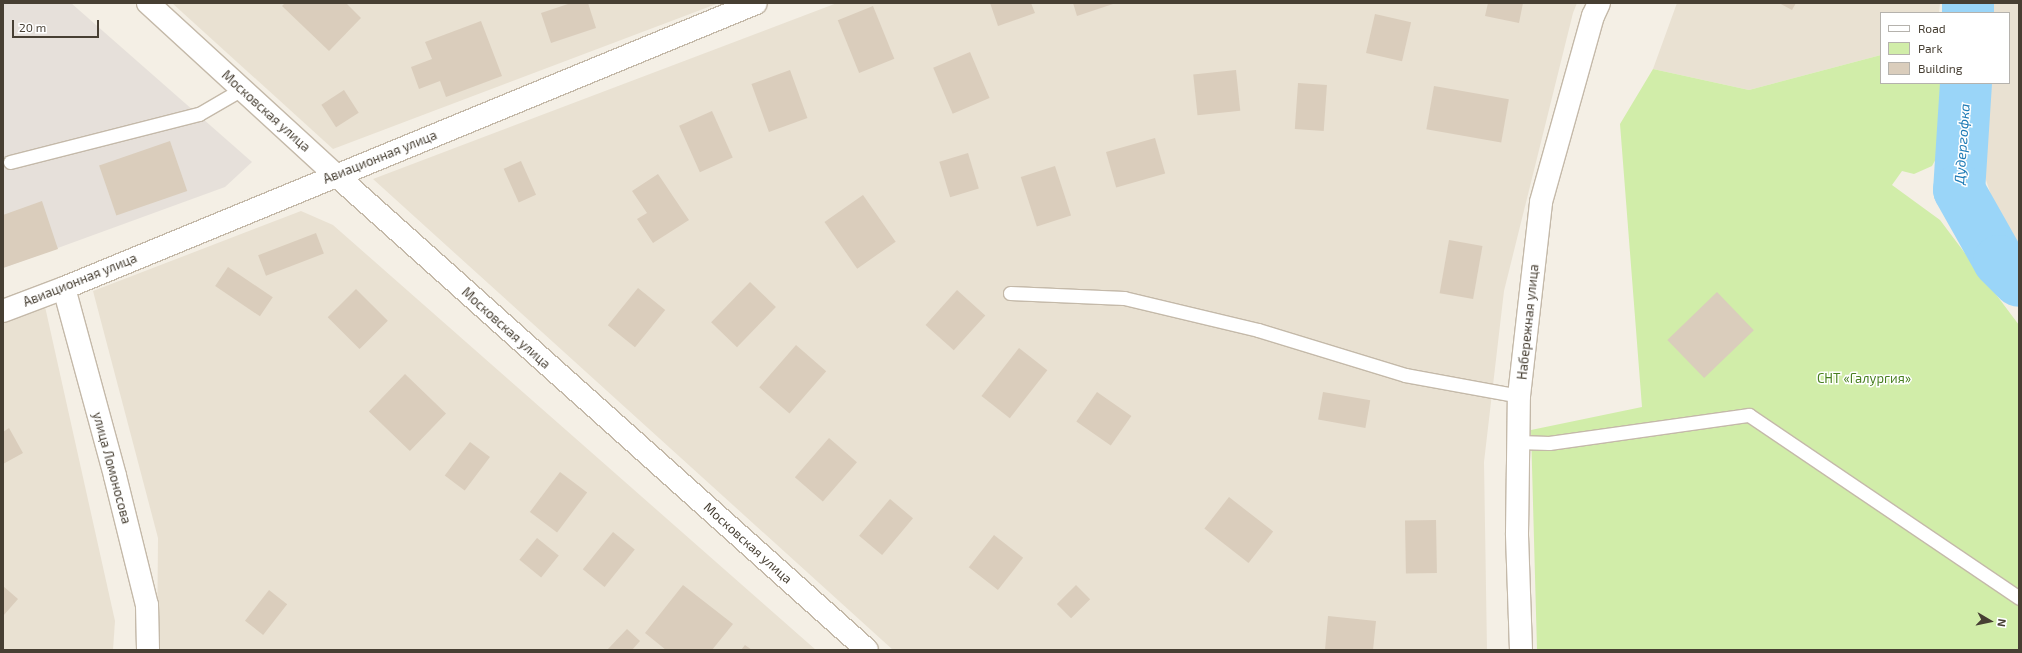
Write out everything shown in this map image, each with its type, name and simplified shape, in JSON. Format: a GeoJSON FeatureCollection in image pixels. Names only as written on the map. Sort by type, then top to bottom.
{"type":"FeatureCollection","features":[{"type":"Feature","properties":{"kind":"street","name":"Московская улица"},"geometry":{"type":"LineString","coordinates":[[148,3],[336,175],[862,648]]}},
{"type":"Feature","properties":{"kind":"street","name":"Авиационная улица"},"geometry":{"type":"LineString","coordinates":[[3,311],[64,288],[756,3]]}},
{"type":"Feature","properties":{"kind":"street","name":"Набережная улица"},"geometry":{"type":"LineString","coordinates":[[1521,650],[1518,533],[1518,442],[1520,396],[1542,202],[1593,16],[1599,3]]}},
{"type":"Feature","properties":{"kind":"street","name":"улица Ломоносова"},"geometry":{"type":"LineString","coordinates":[[64,288],[115,476],[147,605],[148,650]]}},
{"type":"Feature","properties":{"kind":"lane"},"geometry":{"type":"LineString","coordinates":[[10,162],[199,114],[242,89]]}},
{"type":"Feature","properties":{"kind":"lane"},"geometry":{"type":"LineString","coordinates":[[1010,293],[1124,298],[1258,330],[1405,375],[1520,396]]}},
{"type":"Feature","properties":{"kind":"lane"},"geometry":{"type":"LineString","coordinates":[[1518,442],[1549,443],[1749,415],[2019,598]]}},
{"type":"Feature","properties":{"kind":"shaded area"},"geometry":{"type":"Polygon","coordinates":[[[3,3],[71,3],[252,162],[225,187],[3,268],[3,3]]]}},
{"type":"Feature","properties":{"kind":"shaded area"},"geometry":{"type":"Polygon","coordinates":[[[172,3],[719,3],[333,149],[172,3]]]}},
{"type":"Feature","properties":{"kind":"shaded area"},"geometry":{"type":"Polygon","coordinates":[[[837,3],[1577,3],[1573,13],[1504,291],[1484,462],[1487,650],[893,650],[373,179],[837,3]]]}},
{"type":"Feature","properties":{"kind":"shaded area"},"geometry":{"type":"Polygon","coordinates":[[[1677,3],[1940,3],[1939,12],[1880,12],[1880,55],[1749,90],[1653,69],[1677,3]]]}},
{"type":"Feature","properties":{"kind":"shaded area"},"geometry":{"type":"Polygon","coordinates":[[[1989,3],[2019,3],[2019,251],[2005,237],[1979,159],[1984,84],[2010,84],[2010,12],[1988,12],[1989,3]]]}},
{"type":"Feature","properties":{"kind":"shaded area"},"geometry":{"type":"Polygon","coordinates":[[[301,211],[333,225],[816,650],[157,650],[158,538],[93,291],[301,211]]]}},
{"type":"Feature","properties":{"kind":"shaded area"},"geometry":{"type":"Polygon","coordinates":[[[44,302],[115,621],[113,650],[3,650],[3,319],[44,302]]]}},
{"type":"Feature","properties":{"kind":"green space","name":"СНТ «Галургия»"},"geometry":{"type":"Polygon","coordinates":[[[1880,55],[1880,84],[1941,84],[1946,125],[1944,144],[1932,166],[1914,174],[1902,171],[1892,185],[1940,220],[2019,325],[2019,650],[1537,650],[1531,430],[1642,407],[1620,124],[1653,69],[1749,90],[1880,55]]]}},
{"type":"Feature","properties":{"kind":"building"},"geometry":{"type":"Polygon","coordinates":[[[285,3],[346,3],[361,18],[329,51],[282,6],[285,3]]]}},
{"type":"Feature","properties":{"kind":"building"},"geometry":{"type":"Polygon","coordinates":[[[571,3],[588,3],[596,28],[551,43],[541,13],[571,3]]]}},
{"type":"Feature","properties":{"kind":"building"},"geometry":{"type":"Polygon","coordinates":[[[990,3],[1031,3],[1035,13],[998,26],[990,3]]]}},
{"type":"Feature","properties":{"kind":"building"},"geometry":{"type":"Polygon","coordinates":[[[1073,3],[1116,3],[1077,16],[1073,3]]]}},
{"type":"Feature","properties":{"kind":"building"},"geometry":{"type":"Polygon","coordinates":[[[1488,3],[1523,3],[1519,23],[1485,16],[1488,3]]]}},
{"type":"Feature","properties":{"kind":"building"},"geometry":{"type":"Polygon","coordinates":[[[1779,3],[1796,3],[1792,10],[1779,3]]]}},
{"type":"Feature","properties":{"kind":"building"},"geometry":{"type":"Polygon","coordinates":[[[873,6],[894,59],[859,73],[838,20],[873,6]]]}},
{"type":"Feature","properties":{"kind":"building"},"geometry":{"type":"Polygon","coordinates":[[[1375,14],[1411,22],[1402,61],[1366,53],[1375,14]]]}},
{"type":"Feature","properties":{"kind":"building"},"geometry":{"type":"Polygon","coordinates":[[[481,21],[502,76],[446,97],[440,81],[419,89],[411,67],[432,59],[425,42],[481,21]]]}},
{"type":"Feature","properties":{"kind":"building"},"geometry":{"type":"Polygon","coordinates":[[[970,52],[990,98],[953,114],[933,68],[970,52]]]}},
{"type":"Feature","properties":{"kind":"building"},"geometry":{"type":"Polygon","coordinates":[[[790,70],[807,118],[769,132],[751,84],[790,70]]]}},
{"type":"Feature","properties":{"kind":"building"},"geometry":{"type":"Polygon","coordinates":[[[1236,70],[1240,111],[1198,115],[1193,74],[1236,70]]]}},
{"type":"Feature","properties":{"kind":"building"},"geometry":{"type":"Polygon","coordinates":[[[1298,83],[1327,85],[1324,131],[1295,129],[1298,83]]]}},
{"type":"Feature","properties":{"kind":"building"},"geometry":{"type":"Polygon","coordinates":[[[1434,86],[1509,99],[1501,143],[1426,129],[1434,86]]]}},
{"type":"Feature","properties":{"kind":"building"},"geometry":{"type":"Polygon","coordinates":[[[344,90],[359,113],[336,127],[321,105],[344,90]]]}},
{"type":"Feature","properties":{"kind":"building"},"geometry":{"type":"Polygon","coordinates":[[[712,111],[733,158],[700,172],[679,126],[712,111]]]}},
{"type":"Feature","properties":{"kind":"building"},"geometry":{"type":"Polygon","coordinates":[[[1155,138],[1165,174],[1116,188],[1106,152],[1155,138]]]}},
{"type":"Feature","properties":{"kind":"building"},"geometry":{"type":"Polygon","coordinates":[[[170,141],[187,191],[116,216],[99,165],[170,141]]]}},
{"type":"Feature","properties":{"kind":"building"},"geometry":{"type":"Polygon","coordinates":[[[968,153],[979,188],[950,197],[939,162],[968,153]]]}},
{"type":"Feature","properties":{"kind":"building"},"geometry":{"type":"Polygon","coordinates":[[[521,161],[536,195],[519,203],[504,169],[521,161]]]}},
{"type":"Feature","properties":{"kind":"building"},"geometry":{"type":"Polygon","coordinates":[[[1055,166],[1071,215],[1037,227],[1021,177],[1055,166]]]}},
{"type":"Feature","properties":{"kind":"building"},"geometry":{"type":"Polygon","coordinates":[[[658,174],[689,220],[653,243],[637,219],[647,213],[632,191],[658,174]]]}},
{"type":"Feature","properties":{"kind":"building"},"geometry":{"type":"Polygon","coordinates":[[[863,195],[896,242],[857,269],[824,222],[863,195]]]}},
{"type":"Feature","properties":{"kind":"building"},"geometry":{"type":"Polygon","coordinates":[[[42,201],[58,249],[3,268],[3,215],[42,201]]]}},
{"type":"Feature","properties":{"kind":"building"},"geometry":{"type":"Polygon","coordinates":[[[316,233],[324,254],[266,276],[258,255],[316,233]]]}},
{"type":"Feature","properties":{"kind":"building"},"geometry":{"type":"Polygon","coordinates":[[[1449,240],[1482,246],[1473,299],[1440,293],[1449,240]]]}},
{"type":"Feature","properties":{"kind":"building"},"geometry":{"type":"Polygon","coordinates":[[[228,267],[273,297],[260,316],[215,286],[228,267]]]}},
{"type":"Feature","properties":{"kind":"building"},"geometry":{"type":"Polygon","coordinates":[[[750,282],[776,307],[737,347],[711,322],[750,282]]]}},
{"type":"Feature","properties":{"kind":"building"},"geometry":{"type":"Polygon","coordinates":[[[638,288],[665,310],[635,347],[608,325],[638,288]]]}},
{"type":"Feature","properties":{"kind":"building"},"geometry":{"type":"Polygon","coordinates":[[[356,289],[388,321],[360,349],[328,317],[356,289]]]}},
{"type":"Feature","properties":{"kind":"building"},"geometry":{"type":"Polygon","coordinates":[[[957,290],[985,315],[954,350],[926,325],[957,290]]]}},
{"type":"Feature","properties":{"kind":"building"},"geometry":{"type":"Polygon","coordinates":[[[1717,292],[1754,330],[1704,378],[1667,340],[1717,292]]]}},
{"type":"Feature","properties":{"kind":"building"},"geometry":{"type":"Polygon","coordinates":[[[796,345],[826,371],[789,414],[759,387],[796,345]]]}},
{"type":"Feature","properties":{"kind":"building"},"geometry":{"type":"Polygon","coordinates":[[[1019,348],[1047,370],[1010,418],[981,396],[1019,348]]]}},
{"type":"Feature","properties":{"kind":"building"},"geometry":{"type":"Polygon","coordinates":[[[405,374],[446,414],[410,451],[369,411],[405,374]]]}},
{"type":"Feature","properties":{"kind":"building"},"geometry":{"type":"Polygon","coordinates":[[[1097,392],[1131,416],[1111,446],[1076,421],[1097,392]]]}},
{"type":"Feature","properties":{"kind":"building"},"geometry":{"type":"Polygon","coordinates":[[[1323,392],[1370,400],[1365,428],[1318,420],[1323,392]]]}},
{"type":"Feature","properties":{"kind":"building"},"geometry":{"type":"Polygon","coordinates":[[[9,428],[23,453],[3,464],[3,432],[9,428]]]}},
{"type":"Feature","properties":{"kind":"building"},"geometry":{"type":"Polygon","coordinates":[[[829,438],[857,462],[823,502],[795,477],[829,438]]]}},
{"type":"Feature","properties":{"kind":"building"},"geometry":{"type":"Polygon","coordinates":[[[470,442],[490,457],[465,491],[445,476],[470,442]]]}},
{"type":"Feature","properties":{"kind":"building"},"geometry":{"type":"Polygon","coordinates":[[[560,472],[587,492],[557,532],[530,512],[560,472]]]}},
{"type":"Feature","properties":{"kind":"building"},"geometry":{"type":"Polygon","coordinates":[[[1229,497],[1273,531],[1249,563],[1204,529],[1229,497]]]}},
{"type":"Feature","properties":{"kind":"building"},"geometry":{"type":"Polygon","coordinates":[[[890,499],[913,518],[882,555],[859,536],[890,499]]]}},
{"type":"Feature","properties":{"kind":"building"},"geometry":{"type":"Polygon","coordinates":[[[1436,520],[1437,573],[1406,574],[1405,521],[1436,520]]]}},
{"type":"Feature","properties":{"kind":"building"},"geometry":{"type":"Polygon","coordinates":[[[613,532],[635,550],[605,587],[583,569],[613,532]]]}},
{"type":"Feature","properties":{"kind":"building"},"geometry":{"type":"Polygon","coordinates":[[[994,535],[1023,558],[998,590],[969,567],[994,535]]]}},
{"type":"Feature","properties":{"kind":"building"},"geometry":{"type":"Polygon","coordinates":[[[537,538],[559,556],[541,577],[519,560],[537,538]]]}},
{"type":"Feature","properties":{"kind":"building"},"geometry":{"type":"Polygon","coordinates":[[[683,585],[733,624],[712,650],[666,650],[645,633],[683,585]]]}},
{"type":"Feature","properties":{"kind":"building"},"geometry":{"type":"Polygon","coordinates":[[[1076,585],[1090,599],[1071,618],[1057,604],[1076,585]]]}},
{"type":"Feature","properties":{"kind":"building"},"geometry":{"type":"Polygon","coordinates":[[[3,586],[18,599],[3,616],[3,586]]]}},
{"type":"Feature","properties":{"kind":"building"},"geometry":{"type":"Polygon","coordinates":[[[269,590],[287,604],[263,635],[245,621],[269,590]]]}},
{"type":"Feature","properties":{"kind":"building"},"geometry":{"type":"Polygon","coordinates":[[[1328,616],[1376,621],[1373,650],[1325,650],[1328,616]]]}},
{"type":"Feature","properties":{"kind":"building"},"geometry":{"type":"Polygon","coordinates":[[[627,629],[640,641],[632,650],[607,650],[627,629]]]}},
{"type":"Feature","properties":{"kind":"building"},"geometry":{"type":"Polygon","coordinates":[[[745,645],[752,650],[741,650],[745,645]]]}},
{"type":"Feature","properties":{"kind":"waterway","name":"Дудергофка"},"geometry":{"type":"LineString","coordinates":[[1968,3],[1968,12]]}},
{"type":"Feature","properties":{"kind":"waterway","name":"Дудергофка"},"geometry":{"type":"LineString","coordinates":[[1966,84],[1959,190],[1999,261],[2019,281]]}}]}
